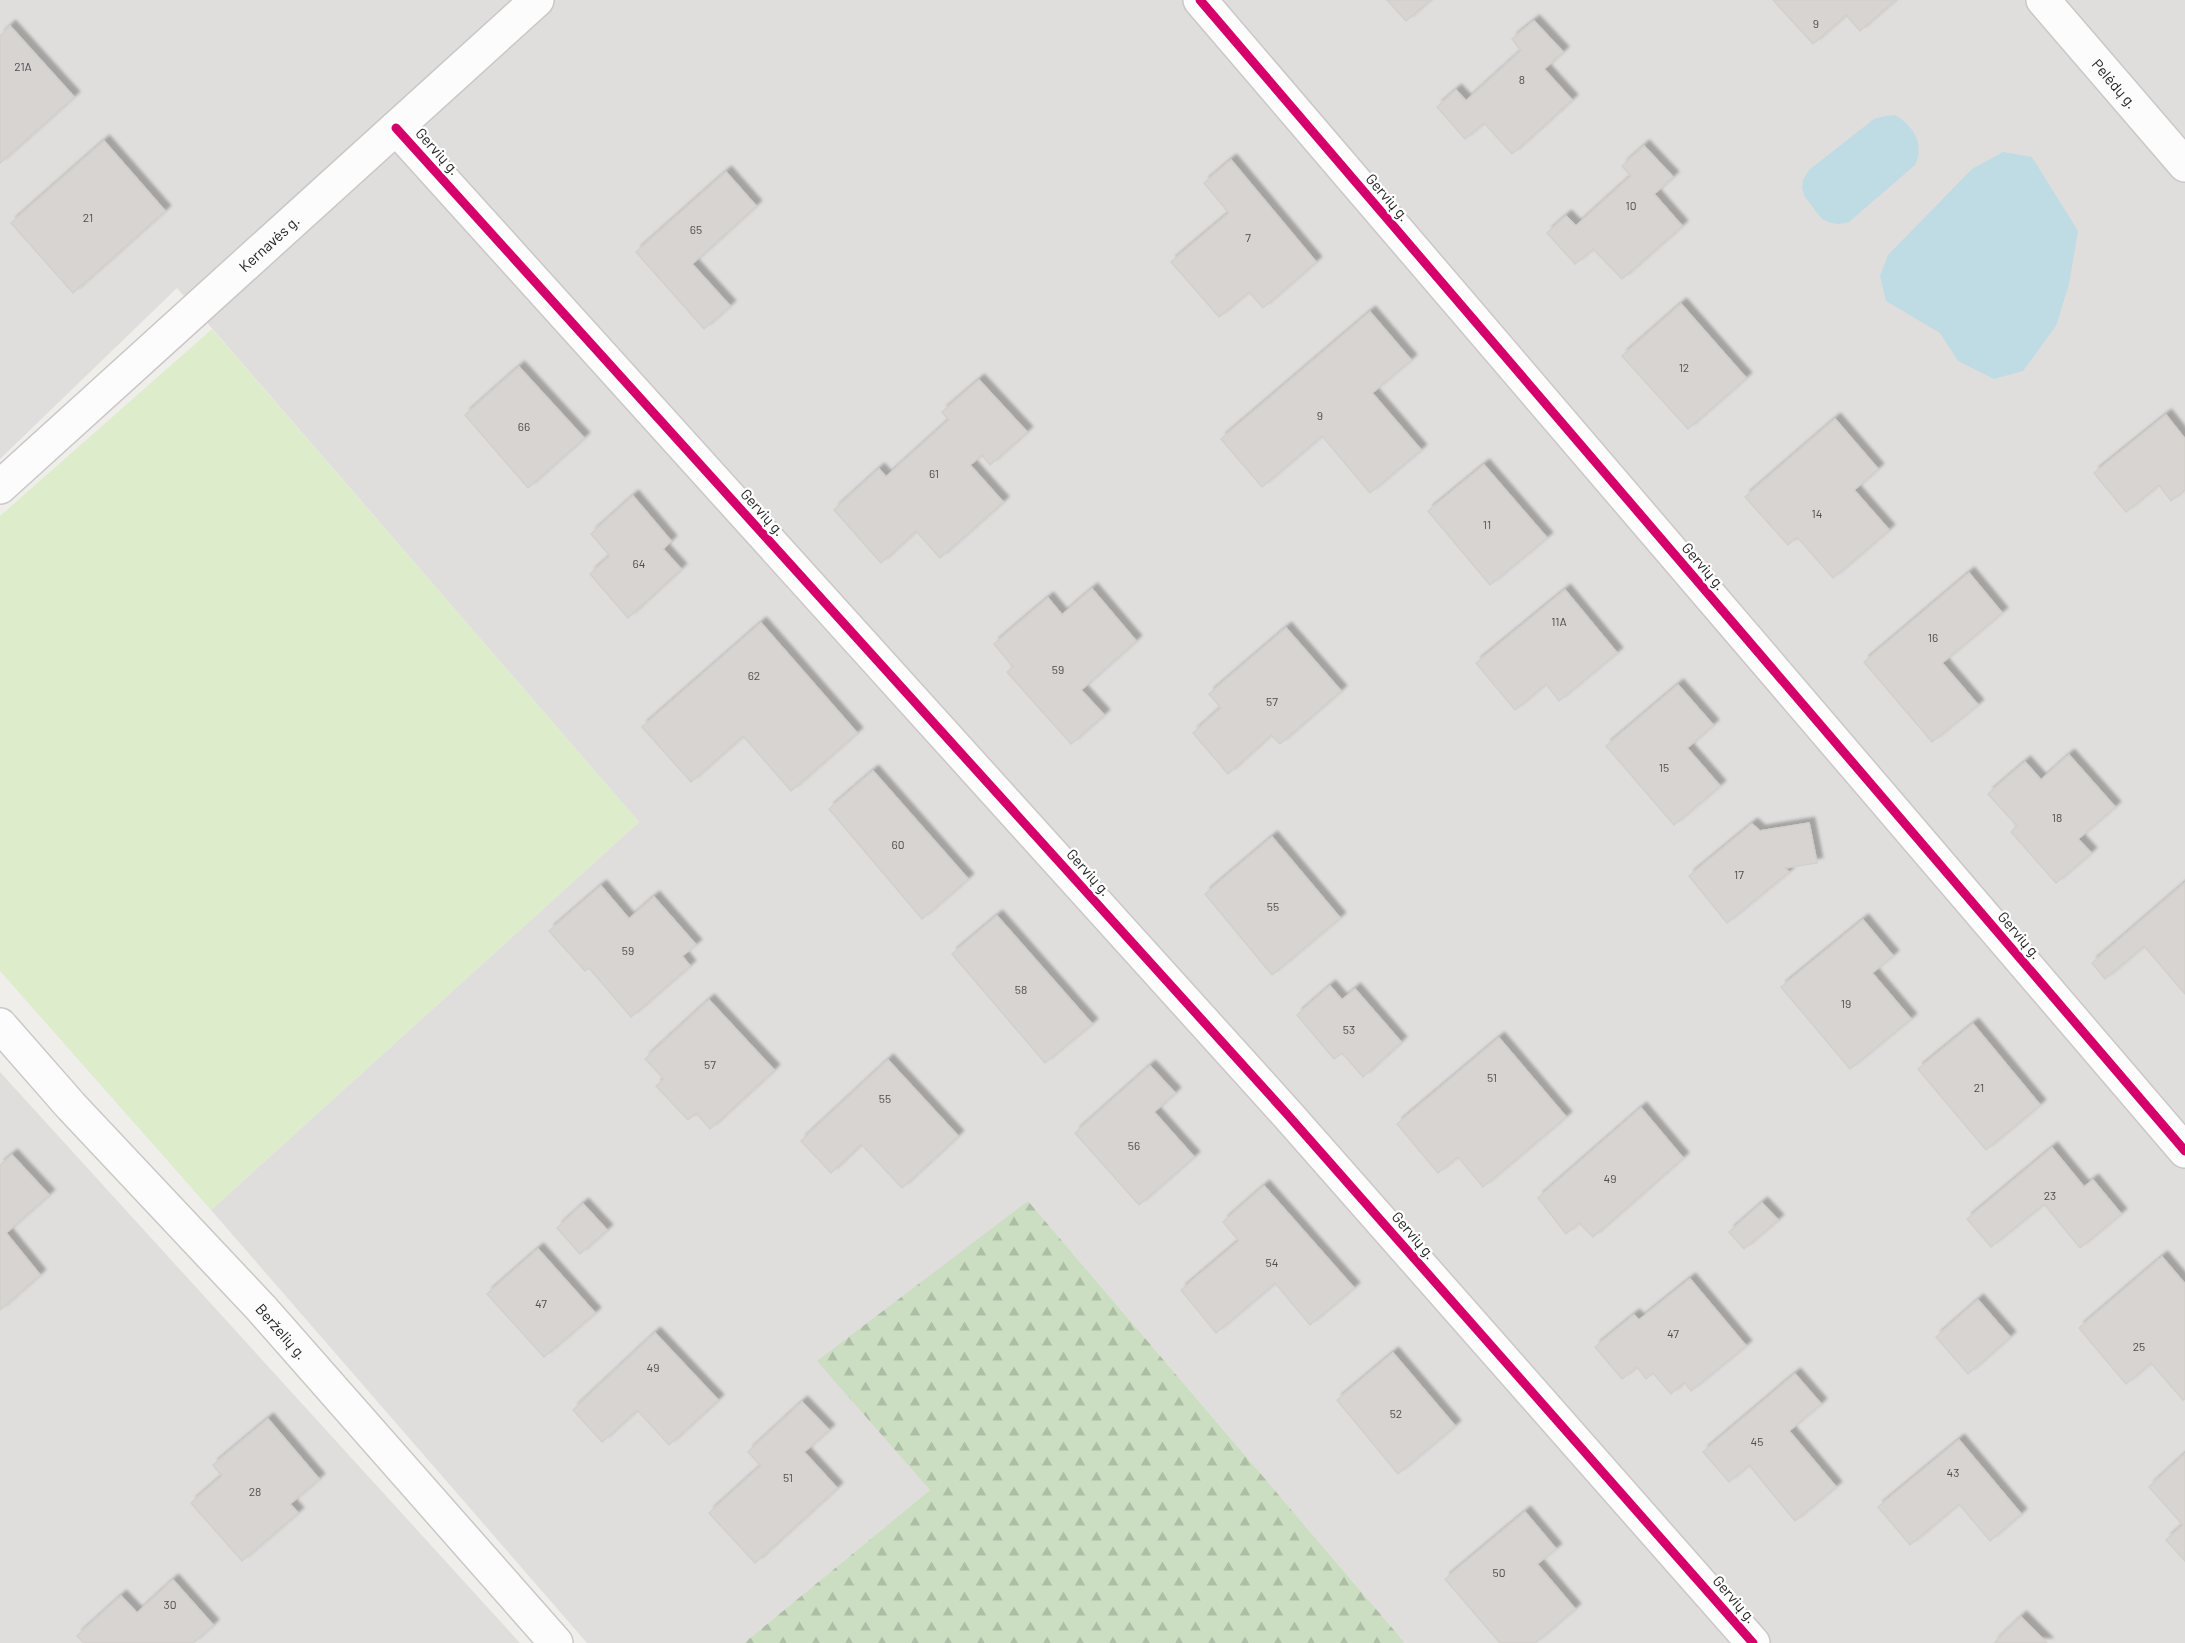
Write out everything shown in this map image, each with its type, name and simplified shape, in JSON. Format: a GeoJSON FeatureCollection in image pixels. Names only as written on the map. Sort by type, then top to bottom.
{"type":"FeatureCollection","features":[{"type":"Feature","properties":{"kind":"street","name":"Kernavės g."},"geometry":{"type":"LineString","coordinates":[[0,487],[537,0]]}},
{"type":"Feature","properties":{"kind":"street","name":"Gervių g."},"geometry":{"type":"LineString","coordinates":[[1200,0],[2185,1151]]}},
{"type":"Feature","properties":{"kind":"street","name":"Pelėdų g."},"geometry":{"type":"LineString","coordinates":[[2043,0],[2185,165]]}},
{"type":"Feature","properties":{"kind":"street","name":"Gervių g."},"geometry":{"type":"LineString","coordinates":[[396,128],[1287,1114],[1753,1643]]}},
{"type":"Feature","properties":{"kind":"street","name":"Berželių g."},"geometry":{"type":"LineString","coordinates":[[0,1025],[71,1106],[261,1308],[556,1643]]}},
{"type":"Feature","properties":{"kind":"shaded area"},"geometry":{"type":"Polygon","coordinates":[[[0,0],[2185,0],[2185,1643],[1405,1643],[1028,1201],[930,1490],[744,1643],[587,1643],[211,1210],[639,822],[177,288],[0,459],[0,0]]]}},
{"type":"Feature","properties":{"kind":"shaded area"},"geometry":{"type":"Polygon","coordinates":[[[0,1072],[520,1643],[0,1643],[0,1072]]]}},
{"type":"Feature","properties":{"kind":"green space"},"geometry":{"type":"Polygon","coordinates":[[[212,329],[639,822],[211,1210],[0,971],[0,516],[212,329]]]}},
{"type":"Feature","properties":{"kind":"green space"},"geometry":{"type":"Polygon","coordinates":[[[1028,1201],[1405,1643],[744,1643],[930,1490],[817,1361],[1028,1201]]]}},
{"type":"Feature","properties":{"kind":"water"},"geometry":{"type":"Polygon","coordinates":[[[1895,115],[1908,124],[1916,136],[1919,150],[1915,165],[1849,222],[1839,224],[1822,219],[1805,197],[1802,188],[1803,180],[1809,170],[1874,119],[1895,115]]]}},
{"type":"Feature","properties":{"kind":"water"},"geometry":{"type":"Polygon","coordinates":[[[2003,152],[2032,157],[2078,231],[2069,284],[2056,326],[2023,371],[1994,379],[1958,361],[1940,333],[1886,301],[1880,276],[1888,255],[1972,169],[2003,152]]]}},
{"type":"Feature","properties":{"kind":"building"},"geometry":{"type":"Polygon","coordinates":[[[1387,0],[1430,0],[1406,21],[1387,0]]]}},
{"type":"Feature","properties":{"kind":"building"},"geometry":{"type":"Polygon","coordinates":[[[1773,0],[1895,0],[1860,31],[1846,15],[1813,44],[1773,0]]]}},
{"type":"Feature","properties":{"kind":"building"},"geometry":{"type":"Polygon","coordinates":[[[1534,21],[1563,52],[1544,69],[1572,100],[1512,154],[1484,123],[1465,139],[1437,107],[1456,90],[1466,101],[1521,51],[1512,39],[1534,21]]]}},
{"type":"Feature","properties":{"kind":"building"},"geometry":{"type":"Polygon","coordinates":[[[10,26],[74,97],[0,163],[0,36],[10,26]]]}},
{"type":"Feature","properties":{"kind":"building"},"geometry":{"type":"Polygon","coordinates":[[[104,141],[165,211],[73,293],[11,223],[104,141]]]}},
{"type":"Feature","properties":{"kind":"building"},"geometry":{"type":"Polygon","coordinates":[[[1644,146],[1673,177],[1654,194],[1682,226],[1622,279],[1593,249],[1575,264],[1547,233],[1566,216],[1576,226],[1631,176],[1622,166],[1644,146]]]}},
{"type":"Feature","properties":{"kind":"building"},"geometry":{"type":"Polygon","coordinates":[[[1231,160],[1316,262],[1263,308],[1249,292],[1219,317],[1171,262],[1229,213],[1204,183],[1231,160]]]}},
{"type":"Feature","properties":{"kind":"building"},"geometry":{"type":"Polygon","coordinates":[[[726,172],[756,206],[692,264],[730,306],[704,329],[636,252],[726,172]]]}},
{"type":"Feature","properties":{"kind":"building"},"geometry":{"type":"Polygon","coordinates":[[[1681,304],[1746,378],[1688,429],[1622,356],[1681,304]]]}},
{"type":"Feature","properties":{"kind":"building"},"geometry":{"type":"Polygon","coordinates":[[[1370,312],[1411,360],[1372,393],[1421,450],[1370,493],[1322,436],[1262,487],[1221,439],[1370,312]]]}},
{"type":"Feature","properties":{"kind":"building"},"geometry":{"type":"Polygon","coordinates":[[[519,367],[584,438],[528,488],[465,415],[519,367]]]}},
{"type":"Feature","properties":{"kind":"building"},"geometry":{"type":"Polygon","coordinates":[[[979,380],[1027,432],[990,465],[982,455],[970,465],[1003,502],[940,558],[916,531],[881,563],[834,510],[879,469],[886,477],[949,420],[942,412],[979,380]]]}},
{"type":"Feature","properties":{"kind":"building"},"geometry":{"type":"Polygon","coordinates":[[[2166,415],[2185,439],[2185,490],[2171,501],[2159,485],[2126,512],[2094,473],[2166,415]]]}},
{"type":"Feature","properties":{"kind":"building"},"geometry":{"type":"Polygon","coordinates":[[[1835,419],[1878,469],[1854,490],[1889,530],[1833,578],[1797,537],[1788,545],[1745,497],[1835,419]]]}},
{"type":"Feature","properties":{"kind":"building"},"geometry":{"type":"Polygon","coordinates":[[[1484,465],[1547,538],[1490,585],[1428,511],[1484,465]]]}},
{"type":"Feature","properties":{"kind":"building"},"geometry":{"type":"Polygon","coordinates":[[[633,496],[671,541],[663,549],[681,569],[628,618],[590,574],[610,556],[591,534],[633,496]]]}},
{"type":"Feature","properties":{"kind":"building"},"geometry":{"type":"Polygon","coordinates":[[[1969,573],[2002,613],[1942,663],[1978,705],[1932,742],[1864,662],[1969,573]]]}},
{"type":"Feature","properties":{"kind":"building"},"geometry":{"type":"Polygon","coordinates":[[[1092,589],[1136,641],[1081,690],[1104,715],[1071,744],[1007,672],[1013,667],[994,644],[1048,598],[1062,615],[1092,589]]]}},
{"type":"Feature","properties":{"kind":"building"},"geometry":{"type":"Polygon","coordinates":[[[1565,590],[1617,653],[1559,701],[1546,684],[1515,710],[1476,663],[1565,590]]]}},
{"type":"Feature","properties":{"kind":"building"},"geometry":{"type":"Polygon","coordinates":[[[761,623],[857,733],[791,791],[743,736],[691,782],[642,727],[761,623]]]}},
{"type":"Feature","properties":{"kind":"building"},"geometry":{"type":"Polygon","coordinates":[[[1286,628],[1341,691],[1280,744],[1271,735],[1228,774],[1193,733],[1221,708],[1209,694],[1286,628]]]}},
{"type":"Feature","properties":{"kind":"building"},"geometry":{"type":"Polygon","coordinates":[[[1678,685],[1713,725],[1687,748],[1720,786],[1674,825],[1606,746],[1678,685]]]}},
{"type":"Feature","properties":{"kind":"building"},"geometry":{"type":"Polygon","coordinates":[[[2069,755],[2115,807],[2078,839],[2091,853],[2056,883],[2011,832],[2017,826],[1988,794],[2025,762],[2041,780],[2069,755]]]}},
{"type":"Feature","properties":{"kind":"building"},"geometry":{"type":"Polygon","coordinates":[[[873,771],[968,879],[922,919],[829,809],[873,771]]]}},
{"type":"Feature","properties":{"kind":"building"},"geometry":{"type":"Polygon","coordinates":[[[1809,823],[1817,863],[1785,868],[1789,872],[1727,923],[1689,876],[1752,824],[1760,831],[1809,823]]]}},
{"type":"Feature","properties":{"kind":"building"},"geometry":{"type":"Polygon","coordinates":[[[1272,837],[1340,918],[1272,975],[1205,894],[1272,837]]]}},
{"type":"Feature","properties":{"kind":"building"},"geometry":{"type":"Polygon","coordinates":[[[2185,883],[2185,994],[2144,946],[2105,979],[2092,963],[2185,883]]]}},
{"type":"Feature","properties":{"kind":"building"},"geometry":{"type":"Polygon","coordinates":[[[601,886],[629,919],[654,897],[696,945],[682,956],[690,966],[631,1017],[589,968],[585,971],[549,931],[601,886]]]}},
{"type":"Feature","properties":{"kind":"building"},"geometry":{"type":"Polygon","coordinates":[[[997,916],[1092,1024],[1045,1063],[952,954],[997,916]]]}},
{"type":"Feature","properties":{"kind":"building"},"geometry":{"type":"Polygon","coordinates":[[[1863,920],[1893,956],[1872,973],[1911,1019],[1850,1069],[1781,987],[1863,920]]]}},
{"type":"Feature","properties":{"kind":"building"},"geometry":{"type":"Polygon","coordinates":[[[1330,986],[1342,1000],[1355,989],[1401,1042],[1363,1077],[1342,1053],[1334,1059],[1297,1015],[1330,986]]]}},
{"type":"Feature","properties":{"kind":"building"},"geometry":{"type":"Polygon","coordinates":[[[709,1000],[774,1070],[710,1129],[696,1113],[688,1120],[656,1086],[664,1079],[645,1059],[709,1000]]]}},
{"type":"Feature","properties":{"kind":"building"},"geometry":{"type":"Polygon","coordinates":[[[1973,1024],[2040,1105],[1986,1150],[1918,1069],[1973,1024]]]}},
{"type":"Feature","properties":{"kind":"building"},"geometry":{"type":"Polygon","coordinates":[[[1499,1038],[1566,1117],[1483,1187],[1458,1157],[1438,1173],[1397,1124],[1499,1038]]]}},
{"type":"Feature","properties":{"kind":"building"},"geometry":{"type":"Polygon","coordinates":[[[888,1060],[958,1136],[902,1188],[861,1144],[831,1173],[801,1141],[888,1060]]]}},
{"type":"Feature","properties":{"kind":"building"},"geometry":{"type":"Polygon","coordinates":[[[1150,1066],[1175,1093],[1154,1112],[1194,1157],[1139,1205],[1075,1133],[1150,1066]]]}},
{"type":"Feature","properties":{"kind":"building"},"geometry":{"type":"Polygon","coordinates":[[[1641,1108],[1683,1158],[1593,1237],[1579,1223],[1566,1234],[1538,1198],[1641,1108]]]}},
{"type":"Feature","properties":{"kind":"building"},"geometry":{"type":"Polygon","coordinates":[[[2052,1148],[2084,1187],[2093,1180],[2121,1214],[2080,1248],[2044,1204],[1991,1247],[1967,1219],[2052,1148]]]}},
{"type":"Feature","properties":{"kind":"building"},"geometry":{"type":"Polygon","coordinates":[[[12,1155],[49,1195],[6,1233],[40,1275],[0,1310],[0,1165],[12,1155]]]}},
{"type":"Feature","properties":{"kind":"building"},"geometry":{"type":"Polygon","coordinates":[[[1264,1186],[1354,1288],[1310,1325],[1275,1283],[1216,1333],[1181,1290],[1239,1241],[1223,1222],[1264,1186]]]}},
{"type":"Feature","properties":{"kind":"building"},"geometry":{"type":"Polygon","coordinates":[[[1762,1203],[1778,1220],[1744,1249],[1729,1232],[1762,1203]]]}},
{"type":"Feature","properties":{"kind":"building"},"geometry":{"type":"Polygon","coordinates":[[[583,1204],[607,1230],[580,1254],[557,1228],[583,1204]]]}},
{"type":"Feature","properties":{"kind":"building"},"geometry":{"type":"Polygon","coordinates":[[[538,1249],[595,1313],[544,1357],[487,1294],[538,1249]]]}},
{"type":"Feature","properties":{"kind":"building"},"geometry":{"type":"Polygon","coordinates":[[[2162,1257],[2185,1284],[2185,1399],[2183,1400],[2151,1363],[2126,1384],[2079,1328],[2162,1257]]]}},
{"type":"Feature","properties":{"kind":"building"},"geometry":{"type":"Polygon","coordinates":[[[1690,1279],[1746,1346],[1691,1391],[1684,1382],[1671,1394],[1653,1373],[1646,1379],[1637,1367],[1622,1379],[1595,1347],[1634,1315],[1639,1320],[1690,1279]]]}},
{"type":"Feature","properties":{"kind":"building"},"geometry":{"type":"Polygon","coordinates":[[[1978,1300],[2010,1337],[1968,1374],[1936,1337],[1978,1300]]]}},
{"type":"Feature","properties":{"kind":"building"},"geometry":{"type":"Polygon","coordinates":[[[655,1333],[718,1400],[669,1445],[637,1410],[602,1442],[573,1410],[655,1333]]]}},
{"type":"Feature","properties":{"kind":"building"},"geometry":{"type":"Polygon","coordinates":[[[1393,1353],[1455,1426],[1398,1474],[1337,1400],[1393,1353]]]}},
{"type":"Feature","properties":{"kind":"building"},"geometry":{"type":"Polygon","coordinates":[[[1795,1374],[1821,1404],[1789,1431],[1836,1487],[1795,1521],[1749,1465],[1729,1482],[1703,1452],[1795,1374]]]}},
{"type":"Feature","properties":{"kind":"building"},"geometry":{"type":"Polygon","coordinates":[[[802,1402],[829,1430],[804,1452],[837,1488],[755,1563],[709,1513],[761,1466],[748,1452],[802,1402]]]}},
{"type":"Feature","properties":{"kind":"building"},"geometry":{"type":"Polygon","coordinates":[[[268,1419],[319,1479],[290,1504],[298,1513],[242,1561],[191,1503],[222,1476],[213,1465],[268,1419]]]}},
{"type":"Feature","properties":{"kind":"building"},"geometry":{"type":"Polygon","coordinates":[[[1959,1440],[2021,1514],[1990,1541],[1959,1504],[1910,1545],[1878,1507],[1959,1440]]]}},
{"type":"Feature","properties":{"kind":"building"},"geometry":{"type":"Polygon","coordinates":[[[2185,1454],[2185,1561],[2166,1540],[2183,1525],[2149,1487],[2185,1454]]]}},
{"type":"Feature","properties":{"kind":"building"},"geometry":{"type":"Polygon","coordinates":[[[1525,1512],[1556,1549],[1537,1564],[1575,1609],[1535,1643],[1500,1643],[1445,1579],[1525,1512]]]}},
{"type":"Feature","properties":{"kind":"building"},"geometry":{"type":"Polygon","coordinates":[[[173,1580],[213,1625],[193,1643],[84,1643],[77,1636],[121,1596],[137,1613],[173,1580]]]}},
{"type":"Feature","properties":{"kind":"building"},"geometry":{"type":"Polygon","coordinates":[[[2021,1617],[2047,1643],[1994,1643],[2021,1617]]]}},
{"type":"Feature","properties":{"kind":"cycle path"},"geometry":{"type":"LineString","coordinates":[[1200,0],[2185,1151]]}},
{"type":"Feature","properties":{"kind":"cycle path"},"geometry":{"type":"LineString","coordinates":[[396,128],[1287,1114],[1753,1643]]}}]}
